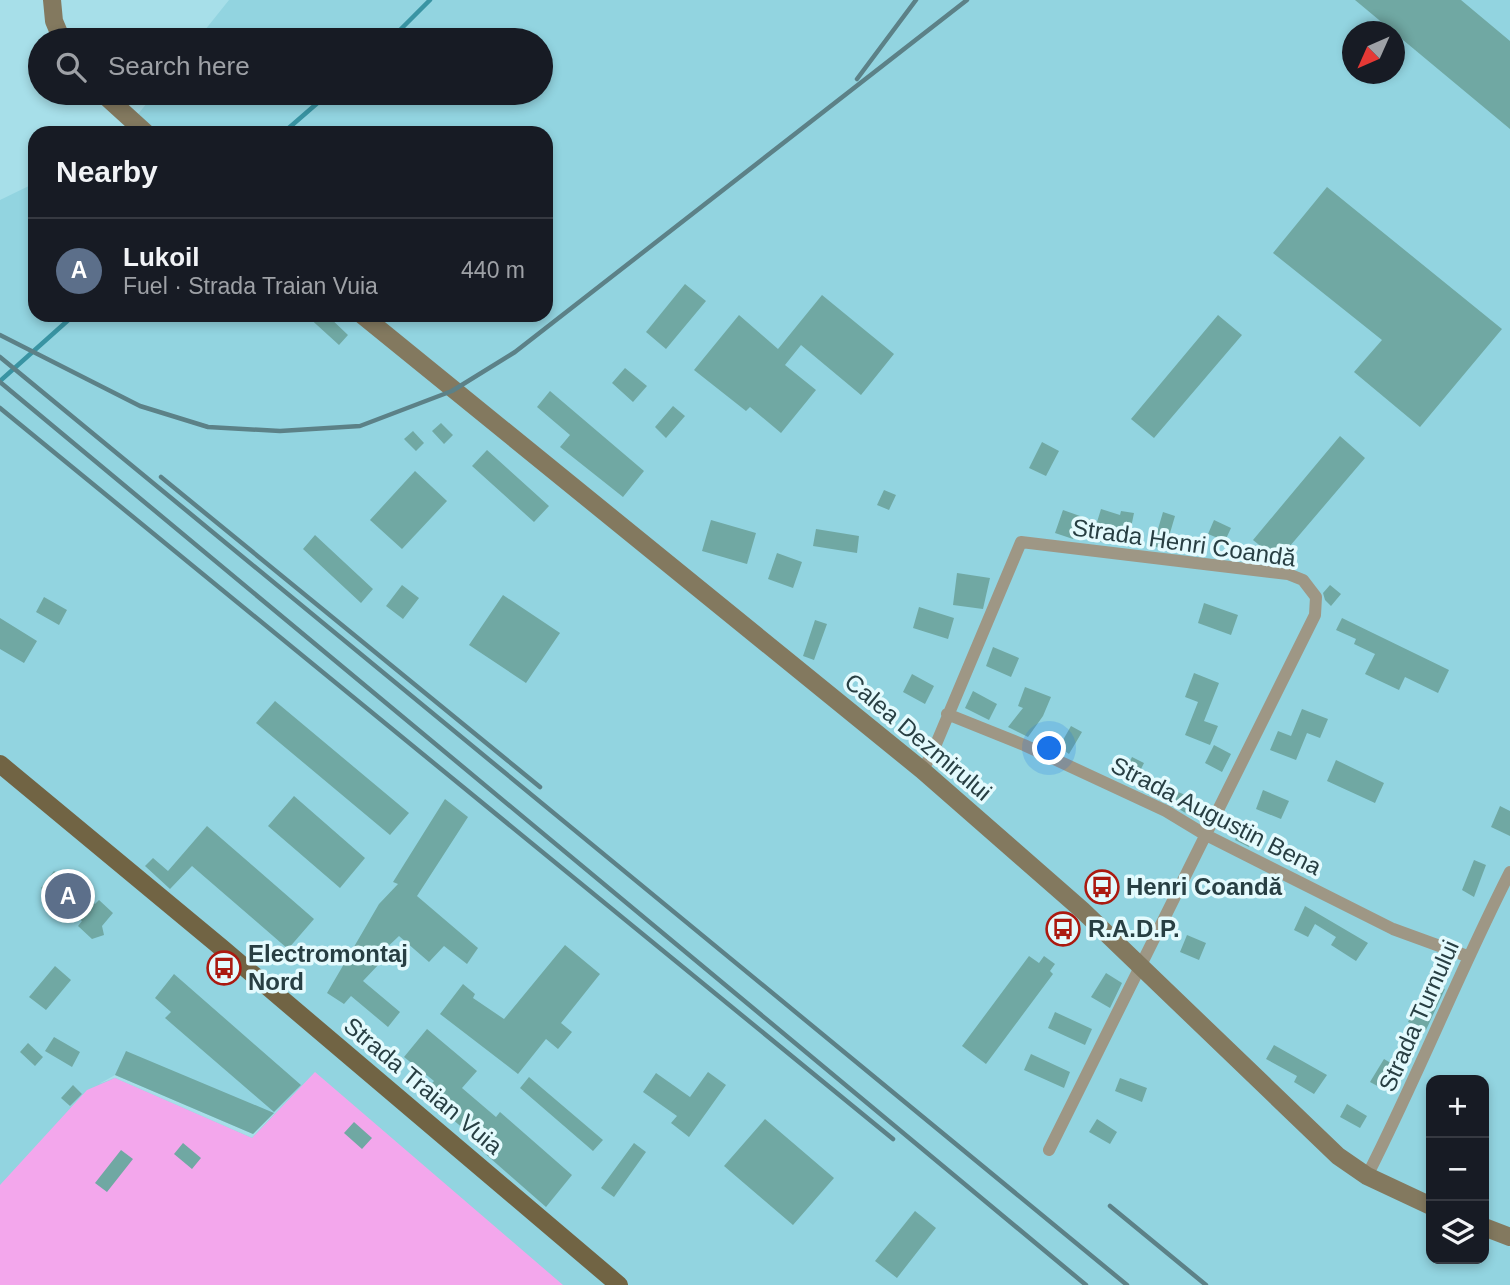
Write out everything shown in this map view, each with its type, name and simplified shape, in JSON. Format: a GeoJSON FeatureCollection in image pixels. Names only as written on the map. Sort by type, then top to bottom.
{"type":"FeatureCollection","features":[{"type":"Feature","properties":{"kind":"main road"},"geometry":{"type":"LineString","coordinates":[[52,0],[57,28]]}},
{"type":"Feature","properties":{"kind":"main road"},"geometry":{"type":"LineString","coordinates":[[115,105],[138,126]]}},
{"type":"Feature","properties":{"kind":"main road","name":"Calea Dezmirului"},"geometry":{"type":"LineString","coordinates":[[371,322],[922,770],[1140,964],[1338,1156],[1367,1176],[1426,1204]]}},
{"type":"Feature","properties":{"kind":"main road","name":"Strada Traian Vuia"},"geometry":{"type":"LineString","coordinates":[[0,764],[213,940],[619,1285]]}},
{"type":"Feature","properties":{"kind":"main road"},"geometry":{"type":"LineString","coordinates":[[1489,1229],[1510,1237]]}},
{"type":"Feature","properties":{"kind":"street","name":"Strada Henri Coandă"},"geometry":{"type":"LineString","coordinates":[[947,714],[1021,542],[1288,574],[1303,580],[1316,597],[1315,615],[1204,834]]}},
{"type":"Feature","properties":{"kind":"street"},"geometry":{"type":"LineString","coordinates":[[922,770],[931,756],[947,714]]}},
{"type":"Feature","properties":{"kind":"street","name":"Strada Augustin Bena"},"geometry":{"type":"LineString","coordinates":[[947,714],[1166,811],[1204,834],[1393,929],[1467,956]]}},
{"type":"Feature","properties":{"kind":"street"},"geometry":{"type":"LineString","coordinates":[[1049,1150],[1204,834]]}},
{"type":"Feature","properties":{"kind":"street","name":"Strada Turnului"},"geometry":{"type":"LineString","coordinates":[[1367,1176],[1402,1107],[1467,956],[1510,872]]}},
{"type":"Feature","properties":{"kind":"shaded area"},"geometry":{"type":"Polygon","coordinates":[[[229,0],[1510,0],[1510,1285],[0,1285],[0,200],[28,186],[28,322],[553,322],[553,126],[129,126],[145,105],[553,105],[553,28],[207,28],[229,0]],[[115,1075],[99,1084],[115,1078],[252,1138],[297,1090],[253,1134],[115,1075]]]}},
{"type":"Feature","properties":{"kind":"shaded area"},"geometry":{"type":"Polygon","coordinates":[[[315,1072],[563,1285],[0,1285],[0,1185],[87,1090],[115,1078],[252,1138],[315,1072]]]}},
{"type":"Feature","properties":{"kind":"building"},"geometry":{"type":"Polygon","coordinates":[[[1355,0],[1461,0],[1510,41],[1510,129],[1405,42],[1405,21],[1380,21],[1355,0]]]}},
{"type":"Feature","properties":{"kind":"building"},"geometry":{"type":"Polygon","coordinates":[[[1327,187],[1502,329],[1420,427],[1354,372],[1382,340],[1273,253],[1327,187]]]}},
{"type":"Feature","properties":{"kind":"building"},"geometry":{"type":"Polygon","coordinates":[[[685,284],[706,301],[666,349],[646,332],[685,284]]]}},
{"type":"Feature","properties":{"kind":"building"},"geometry":{"type":"Polygon","coordinates":[[[822,295],[894,354],[861,395],[801,345],[785,365],[816,390],[781,433],[750,407],[746,411],[694,370],[739,315],[778,349],[822,295]]]}},
{"type":"Feature","properties":{"kind":"building"},"geometry":{"type":"Polygon","coordinates":[[[1218,315],[1242,335],[1154,438],[1131,419],[1218,315]]]}},
{"type":"Feature","properties":{"kind":"building"},"geometry":{"type":"Polygon","coordinates":[[[314,322],[334,322],[348,335],[339,345],[314,322]]]}},
{"type":"Feature","properties":{"kind":"building"},"geometry":{"type":"Polygon","coordinates":[[[625,368],[647,386],[633,402],[612,383],[625,368]]]}},
{"type":"Feature","properties":{"kind":"building"},"geometry":{"type":"Polygon","coordinates":[[[550,391],[644,471],[623,497],[560,447],[570,435],[537,407],[550,391]]]}},
{"type":"Feature","properties":{"kind":"building"},"geometry":{"type":"Polygon","coordinates":[[[673,406],[685,416],[666,438],[655,427],[673,406]]]}},
{"type":"Feature","properties":{"kind":"building"},"geometry":{"type":"Polygon","coordinates":[[[441,423],[453,435],[444,444],[432,431],[441,423]]]}},
{"type":"Feature","properties":{"kind":"building"},"geometry":{"type":"Polygon","coordinates":[[[413,431],[424,443],[416,451],[404,439],[413,431]]]}},
{"type":"Feature","properties":{"kind":"building"},"geometry":{"type":"Polygon","coordinates":[[[1340,436],[1365,458],[1278,560],[1253,540],[1340,436]]]}},
{"type":"Feature","properties":{"kind":"building"},"geometry":{"type":"Polygon","coordinates":[[[1042,442],[1059,451],[1046,476],[1029,468],[1042,442]]]}},
{"type":"Feature","properties":{"kind":"building"},"geometry":{"type":"Polygon","coordinates":[[[487,450],[549,506],[534,522],[472,466],[487,450]]]}},
{"type":"Feature","properties":{"kind":"building"},"geometry":{"type":"Polygon","coordinates":[[[415,471],[447,501],[402,549],[370,520],[415,471]]]}},
{"type":"Feature","properties":{"kind":"building"},"geometry":{"type":"Polygon","coordinates":[[[884,490],[896,495],[889,510],[877,505],[884,490]]]}},
{"type":"Feature","properties":{"kind":"building"},"geometry":{"type":"Polygon","coordinates":[[[1101,509],[1120,515],[1121,511],[1134,513],[1128,542],[1108,538],[1104,543],[1075,532],[1073,539],[1055,533],[1063,510],[1097,522],[1101,509]]]}},
{"type":"Feature","properties":{"kind":"building"},"geometry":{"type":"Polygon","coordinates":[[[1163,512],[1175,516],[1165,550],[1153,546],[1163,512]]]}},
{"type":"Feature","properties":{"kind":"building"},"geometry":{"type":"Polygon","coordinates":[[[711,520],[756,533],[747,564],[702,551],[711,520]]]}},
{"type":"Feature","properties":{"kind":"building"},"geometry":{"type":"Polygon","coordinates":[[[1214,520],[1231,528],[1225,541],[1208,534],[1214,520]]]}},
{"type":"Feature","properties":{"kind":"building"},"geometry":{"type":"Polygon","coordinates":[[[816,529],[859,536],[857,553],[813,546],[816,529]]]}},
{"type":"Feature","properties":{"kind":"building"},"geometry":{"type":"Polygon","coordinates":[[[315,535],[373,589],[361,603],[303,549],[315,535]]]}},
{"type":"Feature","properties":{"kind":"building"},"geometry":{"type":"Polygon","coordinates":[[[777,553],[802,562],[793,588],[768,579],[777,553]]]}},
{"type":"Feature","properties":{"kind":"building"},"geometry":{"type":"Polygon","coordinates":[[[957,573],[990,578],[983,609],[953,605],[957,573]]]}},
{"type":"Feature","properties":{"kind":"building"},"geometry":{"type":"Polygon","coordinates":[[[402,585],[419,598],[403,619],[386,606],[402,585]]]}},
{"type":"Feature","properties":{"kind":"building"},"geometry":{"type":"Polygon","coordinates":[[[1330,585],[1341,594],[1331,606],[1323,593],[1330,585]]]}},
{"type":"Feature","properties":{"kind":"building"},"geometry":{"type":"Polygon","coordinates":[[[503,595],[560,633],[526,683],[469,645],[503,595]]]}},
{"type":"Feature","properties":{"kind":"building"},"geometry":{"type":"Polygon","coordinates":[[[44,597],[67,610],[59,625],[36,612],[44,597]]]}},
{"type":"Feature","properties":{"kind":"building"},"geometry":{"type":"Polygon","coordinates":[[[1204,603],[1238,615],[1231,635],[1198,623],[1204,603]]]}},
{"type":"Feature","properties":{"kind":"building"},"geometry":{"type":"Polygon","coordinates":[[[919,607],[954,618],[948,639],[913,628],[919,607]]]}},
{"type":"Feature","properties":{"kind":"building"},"geometry":{"type":"Polygon","coordinates":[[[0,618],[37,641],[24,663],[0,649],[0,618]]]}},
{"type":"Feature","properties":{"kind":"building"},"geometry":{"type":"Polygon","coordinates":[[[1342,618],[1449,670],[1438,693],[1405,677],[1399,690],[1365,674],[1375,654],[1354,644],[1356,639],[1336,630],[1342,618]]]}},
{"type":"Feature","properties":{"kind":"building"},"geometry":{"type":"Polygon","coordinates":[[[815,620],[827,624],[814,660],[803,656],[815,620]]]}},
{"type":"Feature","properties":{"kind":"building"},"geometry":{"type":"Polygon","coordinates":[[[993,647],[1019,658],[1011,677],[986,666],[993,647]]]}},
{"type":"Feature","properties":{"kind":"building"},"geometry":{"type":"Polygon","coordinates":[[[1194,673],[1219,683],[1204,721],[1218,726],[1210,745],[1185,735],[1198,702],[1185,697],[1194,673]]]}},
{"type":"Feature","properties":{"kind":"building"},"geometry":{"type":"Polygon","coordinates":[[[912,674],[934,686],[925,704],[903,692],[912,674]]]}},
{"type":"Feature","properties":{"kind":"building"},"geometry":{"type":"Polygon","coordinates":[[[1025,687],[1051,697],[1043,716],[1028,737],[1008,727],[1023,708],[1018,706],[1025,687]]]}},
{"type":"Feature","properties":{"kind":"building"},"geometry":{"type":"Polygon","coordinates":[[[973,691],[997,704],[989,720],[965,708],[973,691]]]}},
{"type":"Feature","properties":{"kind":"building"},"geometry":{"type":"Polygon","coordinates":[[[275,701],[409,813],[390,835],[256,723],[275,701]]]}},
{"type":"Feature","properties":{"kind":"building"},"geometry":{"type":"Polygon","coordinates":[[[1302,709],[1328,719],[1320,738],[1307,733],[1296,760],[1270,750],[1278,731],[1291,736],[1302,709]]]}},
{"type":"Feature","properties":{"kind":"building"},"geometry":{"type":"Polygon","coordinates":[[[1071,726],[1082,732],[1069,754],[1059,747],[1071,726]]]}},
{"type":"Feature","properties":{"kind":"building"},"geometry":{"type":"Polygon","coordinates":[[[1214,745],[1231,754],[1222,772],[1205,763],[1214,745]]]}},
{"type":"Feature","properties":{"kind":"building"},"geometry":{"type":"Polygon","coordinates":[[[1132,757],[1144,763],[1134,783],[1122,777],[1132,757]]]}},
{"type":"Feature","properties":{"kind":"building"},"geometry":{"type":"Polygon","coordinates":[[[1336,760],[1384,783],[1375,803],[1327,781],[1336,760]]]}},
{"type":"Feature","properties":{"kind":"building"},"geometry":{"type":"Polygon","coordinates":[[[1263,790],[1289,801],[1281,819],[1256,809],[1263,790]]]}},
{"type":"Feature","properties":{"kind":"building"},"geometry":{"type":"Polygon","coordinates":[[[1178,792],[1203,802],[1196,819],[1172,805],[1178,792]]]}},
{"type":"Feature","properties":{"kind":"building"},"geometry":{"type":"Polygon","coordinates":[[[294,796],[365,858],[340,888],[268,826],[294,796]]]}},
{"type":"Feature","properties":{"kind":"building"},"geometry":{"type":"Polygon","coordinates":[[[445,799],[468,817],[417,896],[478,948],[467,964],[444,946],[429,962],[399,936],[380,954],[380,963],[363,981],[400,1012],[388,1027],[351,996],[344,1004],[327,993],[379,904],[398,884],[393,882],[445,799]]]}},
{"type":"Feature","properties":{"kind":"building"},"geometry":{"type":"Polygon","coordinates":[[[1500,806],[1510,811],[1510,836],[1491,827],[1500,806]]]}},
{"type":"Feature","properties":{"kind":"building"},"geometry":{"type":"Polygon","coordinates":[[[207,826],[314,919],[288,949],[192,866],[170,889],[145,866],[153,858],[168,871],[207,826]]]}},
{"type":"Feature","properties":{"kind":"building"},"geometry":{"type":"Polygon","coordinates":[[[1241,827],[1255,834],[1249,847],[1235,840],[1241,827]]]}},
{"type":"Feature","properties":{"kind":"building"},"geometry":{"type":"Polygon","coordinates":[[[1474,860],[1486,865],[1474,897],[1462,890],[1474,860]]]}},
{"type":"Feature","properties":{"kind":"building"},"geometry":{"type":"Polygon","coordinates":[[[54,871],[95,904],[99,900],[113,913],[102,926],[104,935],[92,939],[78,926],[82,921],[41,888],[54,871]]]}},
{"type":"Feature","properties":{"kind":"building"},"geometry":{"type":"Polygon","coordinates":[[[1305,906],[1368,943],[1356,961],[1331,945],[1336,937],[1315,924],[1308,937],[1294,930],[1305,906]]]}},
{"type":"Feature","properties":{"kind":"building"},"geometry":{"type":"Polygon","coordinates":[[[1187,935],[1206,943],[1199,960],[1180,952],[1187,935]]]}},
{"type":"Feature","properties":{"kind":"building"},"geometry":{"type":"Polygon","coordinates":[[[565,945],[600,974],[561,1023],[572,1032],[558,1049],[546,1039],[518,1074],[440,1014],[463,984],[475,994],[473,998],[504,1019],[565,945]]]}},
{"type":"Feature","properties":{"kind":"building"},"geometry":{"type":"Polygon","coordinates":[[[1029,956],[1039,963],[1044,956],[1055,964],[1050,971],[1053,974],[986,1064],[962,1046],[1029,956]]]}},
{"type":"Feature","properties":{"kind":"building"},"geometry":{"type":"Polygon","coordinates":[[[55,966],[71,980],[46,1010],[29,997],[55,966]]]}},
{"type":"Feature","properties":{"kind":"building"},"geometry":{"type":"Polygon","coordinates":[[[1106,973],[1122,983],[1110,1008],[1091,997],[1106,973]]]}},
{"type":"Feature","properties":{"kind":"building"},"geometry":{"type":"Polygon","coordinates":[[[174,974],[301,1085],[274,1112],[165,1018],[171,1012],[155,998],[174,974]]]}},
{"type":"Feature","properties":{"kind":"building"},"geometry":{"type":"Polygon","coordinates":[[[1434,985],[1445,989],[1426,1030],[1408,1022],[1416,1004],[1425,1008],[1434,985]]]}},
{"type":"Feature","properties":{"kind":"building"},"geometry":{"type":"Polygon","coordinates":[[[1055,1012],[1092,1029],[1085,1045],[1048,1028],[1055,1012]]]}},
{"type":"Feature","properties":{"kind":"building"},"geometry":{"type":"Polygon","coordinates":[[[427,1029],[477,1071],[462,1088],[496,1117],[500,1112],[572,1175],[546,1207],[474,1144],[477,1140],[433,1103],[438,1097],[428,1088],[434,1081],[404,1057],[427,1029]]]}},
{"type":"Feature","properties":{"kind":"building"},"geometry":{"type":"Polygon","coordinates":[[[54,1037],[80,1052],[72,1067],[45,1051],[54,1037]]]}},
{"type":"Feature","properties":{"kind":"building"},"geometry":{"type":"Polygon","coordinates":[[[28,1043],[43,1057],[35,1066],[20,1052],[28,1043]]]}},
{"type":"Feature","properties":{"kind":"building"},"geometry":{"type":"Polygon","coordinates":[[[1274,1045],[1327,1075],[1314,1094],[1294,1082],[1297,1076],[1266,1059],[1274,1045]]]}},
{"type":"Feature","properties":{"kind":"building"},"geometry":{"type":"Polygon","coordinates":[[[126,1051],[274,1113],[253,1134],[115,1075],[126,1051]]]}},
{"type":"Feature","properties":{"kind":"building"},"geometry":{"type":"Polygon","coordinates":[[[1031,1054],[1070,1072],[1064,1088],[1024,1070],[1031,1054]]]}},
{"type":"Feature","properties":{"kind":"building"},"geometry":{"type":"Polygon","coordinates":[[[1384,1059],[1396,1066],[1383,1089],[1370,1082],[1384,1059]]]}},
{"type":"Feature","properties":{"kind":"building"},"geometry":{"type":"Polygon","coordinates":[[[708,1072],[726,1085],[689,1137],[671,1123],[677,1116],[643,1092],[656,1073],[690,1097],[708,1072]]]}},
{"type":"Feature","properties":{"kind":"building"},"geometry":{"type":"Polygon","coordinates":[[[529,1077],[603,1140],[593,1151],[520,1088],[529,1077]]]}},
{"type":"Feature","properties":{"kind":"building"},"geometry":{"type":"Polygon","coordinates":[[[1120,1078],[1147,1088],[1142,1102],[1115,1091],[1120,1078]]]}},
{"type":"Feature","properties":{"kind":"building"},"geometry":{"type":"Polygon","coordinates":[[[73,1085],[82,1094],[70,1106],[61,1098],[73,1085]]]}},
{"type":"Feature","properties":{"kind":"building"},"geometry":{"type":"Polygon","coordinates":[[[1347,1104],[1367,1116],[1360,1128],[1340,1117],[1347,1104]]]}},
{"type":"Feature","properties":{"kind":"building"},"geometry":{"type":"Polygon","coordinates":[[[765,1119],[834,1178],[793,1225],[724,1166],[765,1119]]]}},
{"type":"Feature","properties":{"kind":"building"},"geometry":{"type":"Polygon","coordinates":[[[1097,1119],[1117,1132],[1110,1144],[1089,1132],[1097,1119]]]}},
{"type":"Feature","properties":{"kind":"building"},"geometry":{"type":"Polygon","coordinates":[[[354,1122],[372,1138],[362,1149],[344,1133],[354,1122]]]}},
{"type":"Feature","properties":{"kind":"building"},"geometry":{"type":"Polygon","coordinates":[[[183,1143],[201,1158],[192,1169],[174,1154],[183,1143]]]}},
{"type":"Feature","properties":{"kind":"building"},"geometry":{"type":"Polygon","coordinates":[[[634,1143],[646,1152],[614,1197],[601,1188],[634,1143]]]}},
{"type":"Feature","properties":{"kind":"building"},"geometry":{"type":"Polygon","coordinates":[[[121,1150],[133,1159],[107,1192],[95,1183],[121,1150]]]}},
{"type":"Feature","properties":{"kind":"building"},"geometry":{"type":"Polygon","coordinates":[[[915,1211],[936,1228],[897,1278],[875,1261],[915,1211]]]}},
{"type":"Feature","properties":{"kind":"waterway"},"geometry":{"type":"LineString","coordinates":[[402,28],[430,0]]}},
{"type":"Feature","properties":{"kind":"waterway"},"geometry":{"type":"LineString","coordinates":[[291,126],[315,105]]}},
{"type":"Feature","properties":{"kind":"waterway"},"geometry":{"type":"LineString","coordinates":[[0,381],[66,322]]}},
{"type":"Feature","properties":{"kind":"railway"},"geometry":{"type":"LineString","coordinates":[[857,79],[916,0]]}},
{"type":"Feature","properties":{"kind":"railway"},"geometry":{"type":"LineString","coordinates":[[0,335],[140,406],[208,427],[280,431],[360,426],[452,391],[515,352],[967,0]]}},
{"type":"Feature","properties":{"kind":"railway"},"geometry":{"type":"LineString","coordinates":[[0,357],[1127,1285]]}},
{"type":"Feature","properties":{"kind":"railway"},"geometry":{"type":"LineString","coordinates":[[0,382],[1086,1285]]}},
{"type":"Feature","properties":{"kind":"railway"},"geometry":{"type":"LineString","coordinates":[[0,408],[893,1139]]}},
{"type":"Feature","properties":{"kind":"railway"},"geometry":{"type":"LineString","coordinates":[[161,477],[540,787]]}},
{"type":"Feature","properties":{"kind":"railway"},"geometry":{"type":"LineString","coordinates":[[1110,1206],[1206,1285]]}},
{"type":"Feature","properties":{"kind":"place","name":"Henri Coandă"},"geometry":{"type":"Point","coordinates":[1102,887]}},
{"type":"Feature","properties":{"kind":"place","name":"Lukoil"},"geometry":{"type":"Point","coordinates":[68,896]}},
{"type":"Feature","properties":{"kind":"place","name":"R.A.D.P."},"geometry":{"type":"Point","coordinates":[1063,929]}},
{"type":"Feature","properties":{"kind":"place","name":"Electromontaj Nord"},"geometry":{"type":"Point","coordinates":[224,968]}}]}
